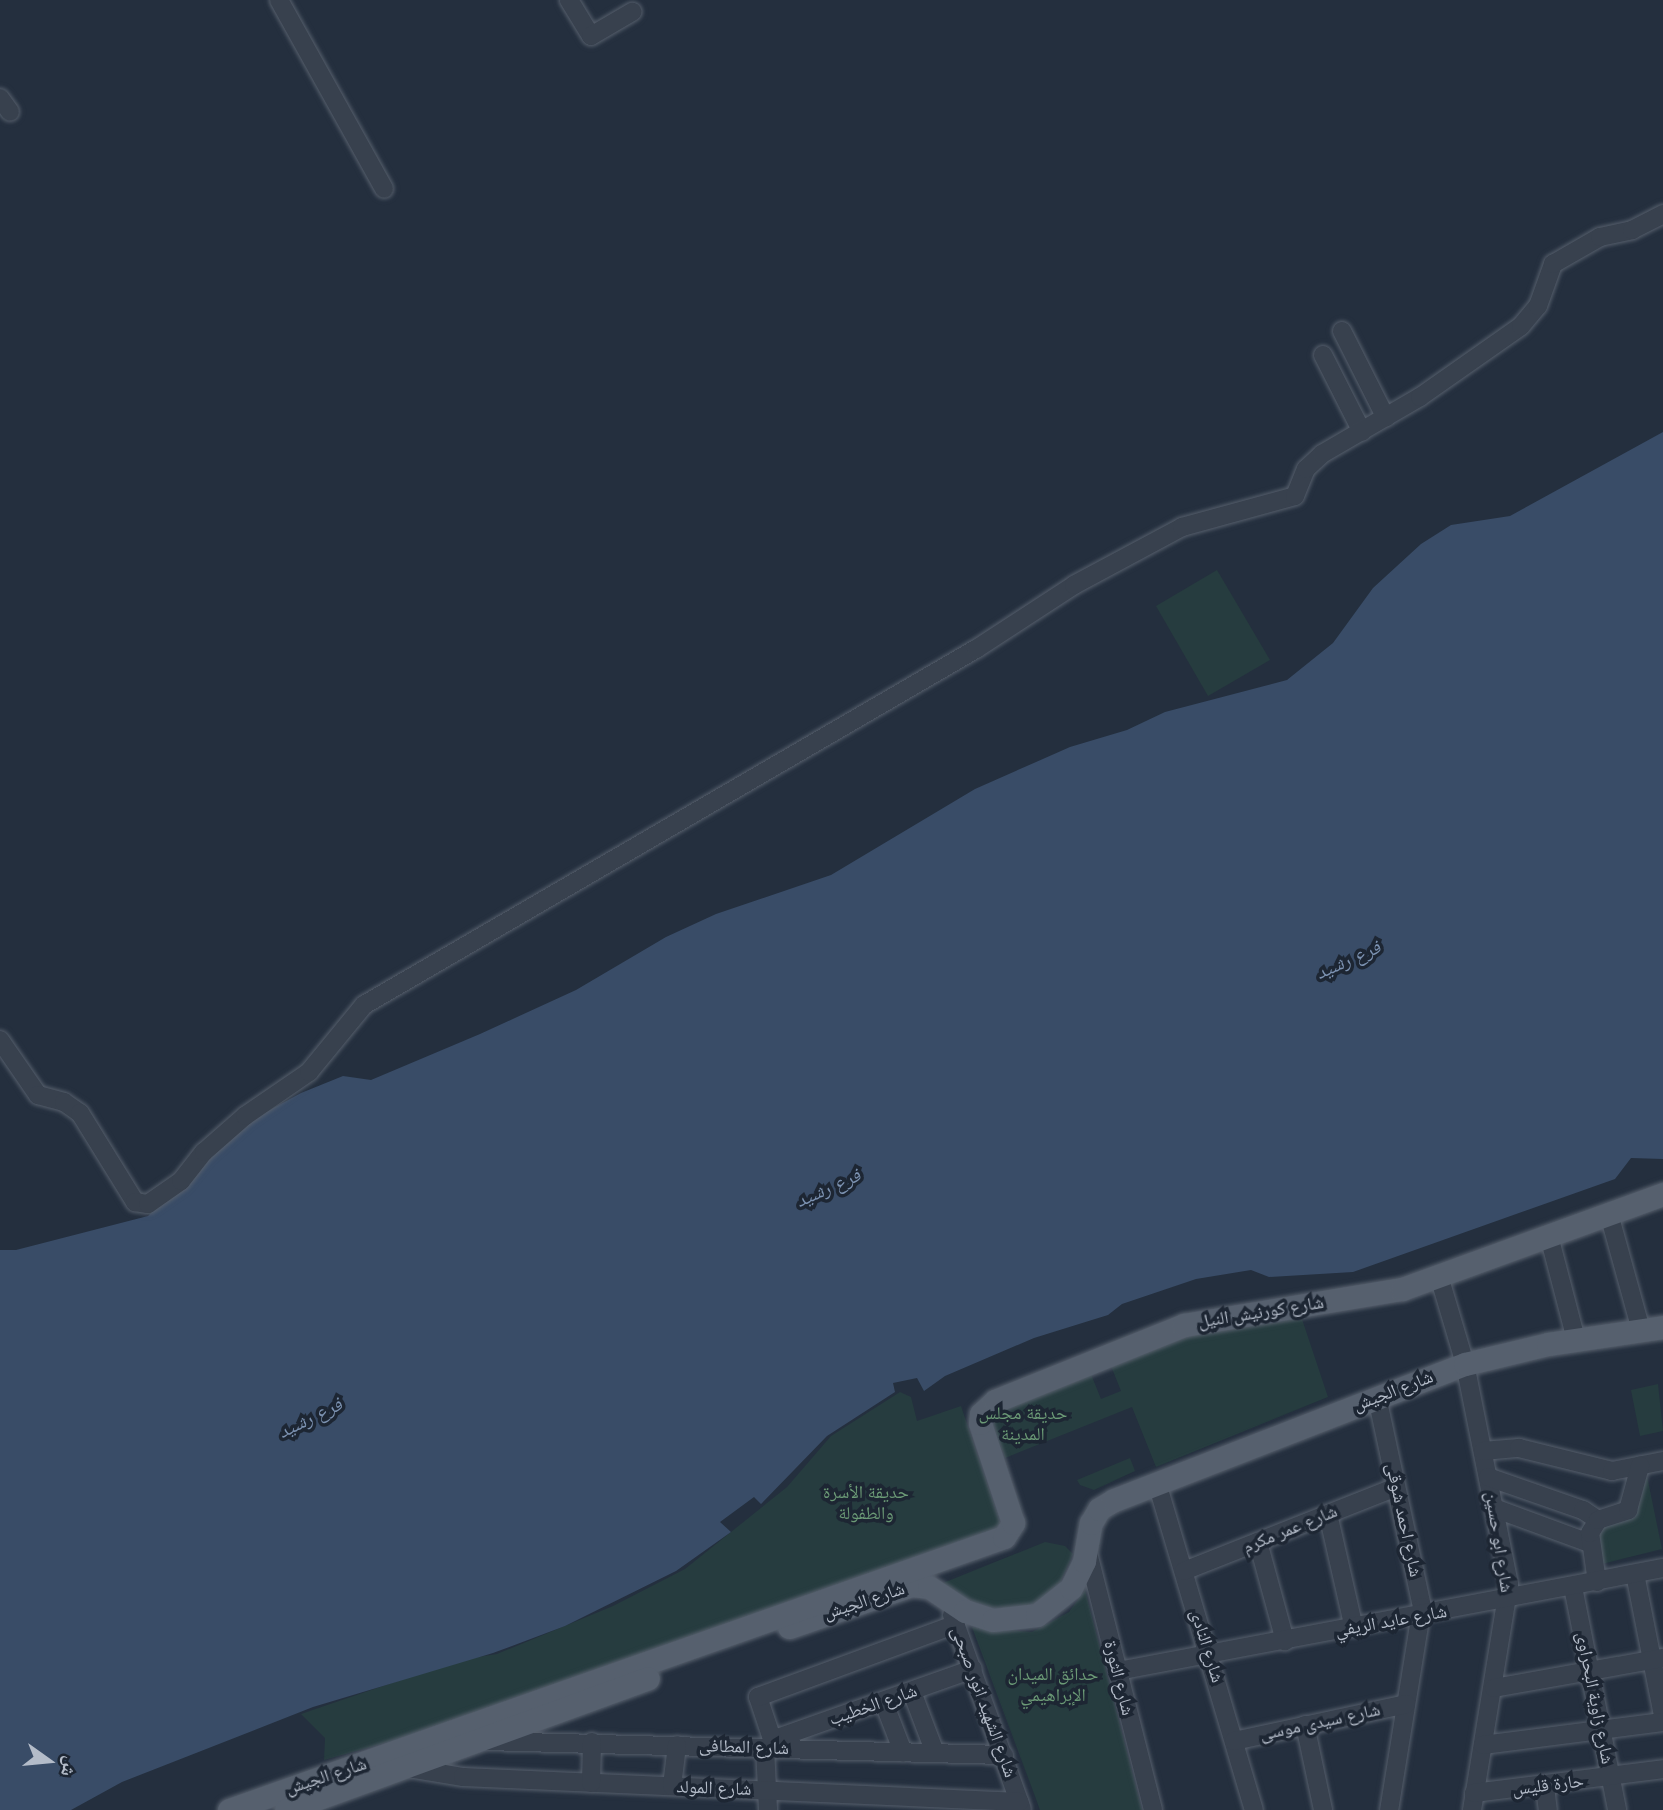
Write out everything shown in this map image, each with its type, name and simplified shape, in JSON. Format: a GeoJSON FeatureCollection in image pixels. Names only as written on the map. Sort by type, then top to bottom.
{"type":"FeatureCollection","features":[{"type":"Feature","properties":{"kind":"main road","name":"شارع كورنيش النيل"},"geometry":{"type":"LineString","coordinates":[[1014,1527],[980,1423],[981,1414],[995,1401],[1184,1325],[1382,1293],[1439,1276],[1663,1194]]}},
{"type":"Feature","properties":{"kind":"main road","name":"شارع الجيش"},"geometry":{"type":"LineString","coordinates":[[286,1810],[484,1741],[903,1586],[920,1585],[965,1611],[993,1620],[1037,1615],[1071,1588],[1086,1547],[1091,1523],[1099,1509],[1157,1483],[1465,1364],[1576,1340],[1652,1329]]}},
{"type":"Feature","properties":{"kind":"main road","name":"شارع الجيش"},"geometry":{"type":"LineString","coordinates":[[229,1810],[1004,1537],[1014,1527]]}},
{"type":"Feature","properties":{"kind":"street"},"geometry":{"type":"LineString","coordinates":[[279,0],[384,189]]}},
{"type":"Feature","properties":{"kind":"street"},"geometry":{"type":"LineString","coordinates":[[569,0],[591,36],[632,12]]}},
{"type":"Feature","properties":{"kind":"street"},"geometry":{"type":"LineString","coordinates":[[0,1040],[38,1095],[77,1109],[135,1202],[148,1204],[181,1181],[224,1134],[309,1072],[364,1005],[976,649],[1074,585],[1182,527],[1295,496],[1311,464],[1386,418],[1521,326],[1538,306],[1553,264],[1600,237],[1632,230],[1663,214]]}},
{"type":"Feature","properties":{"kind":"street"},"geometry":{"type":"LineString","coordinates":[[1342,331],[1386,418]]}},
{"type":"Feature","properties":{"kind":"street"},"geometry":{"type":"LineString","coordinates":[[1323,355],[1362,432]]}},
{"type":"Feature","properties":{"kind":"street"},"geometry":{"type":"LineString","coordinates":[[1609,1214],[1652,1329]]}},
{"type":"Feature","properties":{"kind":"street"},"geometry":{"type":"LineString","coordinates":[[1549,1236],[1576,1340]]}},
{"type":"Feature","properties":{"kind":"street","name":"شارع ابو حسين"},"geometry":{"type":"LineString","coordinates":[[1439,1276],[1465,1364],[1494,1508],[1509,1600],[1473,1801]]}},
{"type":"Feature","properties":{"kind":"street","name":"شارع احمد شوقى"},"geometry":{"type":"LineString","coordinates":[[1377,1397],[1422,1616],[1389,1810]]}},
{"type":"Feature","properties":{"kind":"street"},"geometry":{"type":"LineString","coordinates":[[1483,1451],[1520,1448],[1602,1470],[1663,1461]]}},
{"type":"Feature","properties":{"kind":"street"},"geometry":{"type":"LineString","coordinates":[[1598,1520],[1628,1510],[1640,1466]]}},
{"type":"Feature","properties":{"kind":"street"},"geometry":{"type":"LineString","coordinates":[[1488,1477],[1583,1510],[1598,1520]]}},
{"type":"Feature","properties":{"kind":"street","name":"شارع النادى"},"geometry":{"type":"LineString","coordinates":[[1157,1483],[1210,1654],[1254,1810]]}},
{"type":"Feature","properties":{"kind":"street","name":"شارع عمر مكرم"},"geometry":{"type":"LineString","coordinates":[[1184,1572],[1396,1487]]}},
{"type":"Feature","properties":{"kind":"street"},"geometry":{"type":"LineString","coordinates":[[1494,1508],[1589,1543]]}},
{"type":"Feature","properties":{"kind":"street"},"geometry":{"type":"LineString","coordinates":[[1328,1514],[1354,1628]]}},
{"type":"Feature","properties":{"kind":"street"},"geometry":{"type":"LineString","coordinates":[[1597,1582],[1589,1543],[1598,1520]]}},
{"type":"Feature","properties":{"kind":"street"},"geometry":{"type":"LineString","coordinates":[[1258,1542],[1284,1641]]}},
{"type":"Feature","properties":{"kind":"street","name":"شارع الثورة"},"geometry":{"type":"LineString","coordinates":[[1086,1547],[1153,1810]]}},
{"type":"Feature","properties":{"kind":"street","name":"شارع عايد الريفي"},"geometry":{"type":"LineString","coordinates":[[1118,1671],[1509,1600],[1663,1568]]}},
{"type":"Feature","properties":{"kind":"street"},"geometry":{"type":"LineString","coordinates":[[1635,1574],[1658,1659],[1663,1715]]}},
{"type":"Feature","properties":{"kind":"street","name":"شارع زاوية البحراوى"},"geometry":{"type":"LineString","coordinates":[[1573,1587],[1617,1810]]}},
{"type":"Feature","properties":{"kind":"street","name":"شارع الشهيد انور صبحى"},"geometry":{"type":"LineString","coordinates":[[943,1596],[973,1669],[1021,1806]]}},
{"type":"Feature","properties":{"kind":"street"},"geometry":{"type":"LineString","coordinates":[[768,1810],[771,1745],[758,1697],[956,1624]]}},
{"type":"Feature","properties":{"kind":"street"},"geometry":{"type":"LineString","coordinates":[[1493,1688],[1658,1659]]}},
{"type":"Feature","properties":{"kind":"street","name":"شارع الخطيب"},"geometry":{"type":"LineString","coordinates":[[771,1745],[973,1669]]}},
{"type":"Feature","properties":{"kind":"street"},"geometry":{"type":"LineString","coordinates":[[912,1692],[935,1753]]}},
{"type":"Feature","properties":{"kind":"street"},"geometry":{"type":"LineString","coordinates":[[884,1703],[903,1752]]}},
{"type":"Feature","properties":{"kind":"street","name":"شارع سيدى موسى"},"geometry":{"type":"LineString","coordinates":[[1234,1741],[1406,1704]]}},
{"type":"Feature","properties":{"kind":"street"},"geometry":{"type":"LineString","coordinates":[[1483,1745],[1602,1732],[1663,1722]]}},
{"type":"Feature","properties":{"kind":"street"},"geometry":{"type":"LineString","coordinates":[[1305,1725],[1323,1810]]}},
{"type":"Feature","properties":{"kind":"street","name":"شارع المطافى"},"geometry":{"type":"LineString","coordinates":[[484,1741],[771,1745],[1004,1755]]}},
{"type":"Feature","properties":{"kind":"street"},"geometry":{"type":"LineString","coordinates":[[591,1783],[592,1742]]}},
{"type":"Feature","properties":{"kind":"street"},"geometry":{"type":"LineString","coordinates":[[672,1786],[677,1745]]}},
{"type":"Feature","properties":{"kind":"street","name":"شارع المولد"},"geometry":{"type":"LineString","coordinates":[[409,1768],[463,1777],[767,1790],[878,1803],[1021,1806]]}},
{"type":"Feature","properties":{"kind":"street","name":"حارة قليس"},"geometry":{"type":"LineString","coordinates":[[1473,1801],[1663,1769]]}},
{"type":"Feature","properties":{"kind":"street"},"geometry":{"type":"LineString","coordinates":[[1545,1787],[1548,1810]]}},
{"type":"Feature","properties":{"kind":"green space"},"geometry":{"type":"Polygon","coordinates":[[[1217,570],[1270,660],[1208,696],[1156,606],[1217,570]]]}},
{"type":"Feature","properties":{"kind":"green space","name":"حديقة مجلس المدينة"},"geometry":{"type":"Polygon","coordinates":[[[1301,1316],[1328,1397],[1156,1467],[1132,1407],[1005,1458],[993,1425],[997,1408],[1091,1374],[1101,1399],[1121,1391],[1111,1366],[1114,1363],[1177,1339],[1233,1324],[1301,1316]]]}},
{"type":"Feature","properties":{"kind":"green space"},"geometry":{"type":"Polygon","coordinates":[[[1658,1384],[1663,1431],[1640,1436],[1631,1390],[1658,1384]]]}},
{"type":"Feature","properties":{"kind":"green space","name":"حديقة الأسرة والطفولة"},"geometry":{"type":"Polygon","coordinates":[[[900,1392],[911,1397],[917,1421],[961,1406],[1003,1530],[500,1711],[324,1760],[325,1738],[301,1714],[459,1660],[497,1654],[613,1606],[685,1569],[787,1487],[831,1436],[900,1392]]]}},
{"type":"Feature","properties":{"kind":"green space"},"geometry":{"type":"Polygon","coordinates":[[[1130,1458],[1135,1471],[1094,1490],[1080,1485],[1077,1480],[1130,1458]]]}},
{"type":"Feature","properties":{"kind":"green space"},"geometry":{"type":"Polygon","coordinates":[[[1647,1476],[1662,1549],[1602,1564],[1594,1541],[1605,1524],[1635,1518],[1647,1476]]]}},
{"type":"Feature","properties":{"kind":"green space"},"geometry":{"type":"Polygon","coordinates":[[[1045,1542],[1065,1546],[1073,1554],[1059,1585],[1041,1603],[997,1610],[960,1597],[943,1583],[1045,1542]]]}},
{"type":"Feature","properties":{"kind":"green space","name":"حدائق الميدان الإبراهيمي"},"geometry":{"type":"Polygon","coordinates":[[[1085,1590],[1142,1810],[1040,1810],[972,1627],[1032,1632],[1069,1612],[1085,1590]]]}},
{"type":"Feature","properties":{"kind":"water","name":"فرع رشيد"},"geometry":{"type":"Polygon","coordinates":[[[1663,432],[1663,1159],[1631,1158],[1615,1179],[1353,1272],[1269,1277],[1251,1270],[1196,1279],[1122,1304],[1108,1315],[1034,1338],[945,1376],[924,1391],[917,1378],[893,1383],[895,1392],[827,1436],[761,1504],[754,1497],[720,1522],[731,1532],[676,1571],[565,1626],[493,1653],[313,1707],[122,1782],[71,1810],[0,1810],[0,1250],[16,1250],[148,1216],[233,1130],[301,1093],[343,1076],[371,1080],[480,1034],[576,990],[666,937],[716,914],[831,875],[975,789],[1070,747],[1127,730],[1165,712],[1287,680],[1333,643],[1373,588],[1421,544],[1451,525],[1510,516],[1663,432]]]}}]}
